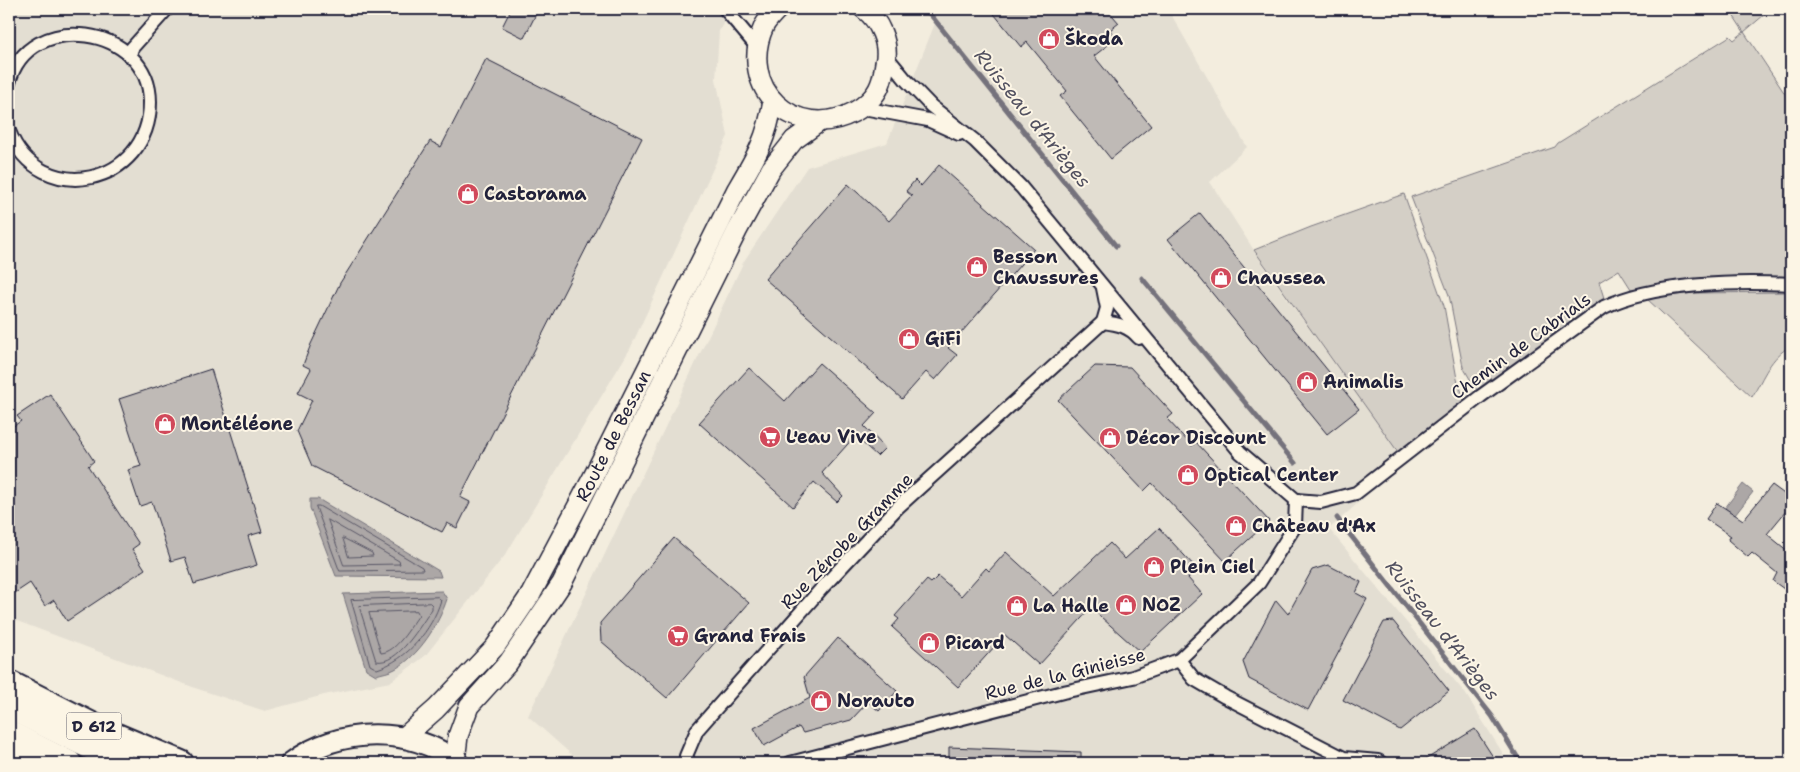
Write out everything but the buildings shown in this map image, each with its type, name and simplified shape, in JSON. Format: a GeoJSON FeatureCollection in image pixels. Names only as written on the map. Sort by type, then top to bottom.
{"type":"FeatureCollection","features":[{"type":"Feature","properties":{"kind":"highway","name":"D 612"},"geometry":{"type":"LineString","coordinates":[[9,682],[100,729],[181,763]]}},
{"type":"Feature","properties":{"kind":"highway","name":"D 612"},"geometry":{"type":"LineString","coordinates":[[9,707],[123,763]]}},
{"type":"Feature","properties":{"kind":"highway","name":"D 612"},"geometry":{"type":"LineString","coordinates":[[9,733],[69,763]]}},
{"type":"Feature","properties":{"kind":"highway"},"geometry":{"type":"LineString","coordinates":[[9,757],[21,763]]}},
{"type":"Feature","properties":{"kind":"main road"},"geometry":{"type":"LineString","coordinates":[[291,763],[309,751],[346,738],[365,735],[403,738],[430,747],[456,762]]}},
{"type":"Feature","properties":{"kind":"street"},"geometry":{"type":"LineString","coordinates":[[130,55],[132,48],[167,9]]}},
{"type":"Feature","properties":{"kind":"street"},"geometry":{"type":"LineString","coordinates":[[725,9],[757,47]]}},
{"type":"Feature","properties":{"kind":"street"},"geometry":{"type":"LineString","coordinates":[[778,9],[764,25],[757,47],[758,75],[773,101],[789,114],[820,122],[839,120],[863,108],[880,86],[887,57],[884,38],[869,11]]}},
{"type":"Feature","properties":{"kind":"street"},"geometry":{"type":"LineString","coordinates":[[9,83],[22,59],[34,48],[48,40],[63,35],[81,33],[99,37],[116,44],[130,55],[144,76],[150,101],[148,125],[138,147],[116,168],[94,178],[77,180],[58,177],[40,170],[26,158],[13,142],[9,131]]}},
{"type":"Feature","properties":{"kind":"street"},"geometry":{"type":"LineString","coordinates":[[887,57],[931,106],[975,141],[1021,187],[1240,452],[1296,500]]}},
{"type":"Feature","properties":{"kind":"street","name":"Route de Bessan"},"geometry":{"type":"LineString","coordinates":[[403,738],[436,709],[495,647],[532,594],[593,477],[737,189],[762,147],[769,125],[773,101]]}},
{"type":"Feature","properties":{"kind":"street"},"geometry":{"type":"LineString","coordinates":[[863,108],[928,120],[975,141]]}},
{"type":"Feature","properties":{"kind":"street","name":"Route de Bessan"},"geometry":{"type":"LineString","coordinates":[[456,762],[458,736],[470,706],[508,663],[562,582],[737,232],[772,169],[794,140],[820,122]]}},
{"type":"Feature","properties":{"kind":"street","name":"Chemin de Cabrials"},"geometry":{"type":"LineString","coordinates":[[1296,500],[1321,502],[1356,494],[1496,385],[1604,306],[1626,296],[1674,287],[1791,284]]}},
{"type":"Feature","properties":{"kind":"street"},"geometry":{"type":"LineString","coordinates":[[1103,285],[1107,308],[1103,322],[1118,324],[1132,330],[1172,379],[1198,402]]}},
{"type":"Feature","properties":{"kind":"street","name":"Rue Zénobe Gramme"},"geometry":{"type":"LineString","coordinates":[[689,763],[686,756],[697,730],[867,540],[898,507],[1103,322]]}},
{"type":"Feature","properties":{"kind":"street","name":"Rue de la Ginieisse"},"geometry":{"type":"LineString","coordinates":[[790,763],[1063,692],[1133,678],[1179,660],[1258,583],[1295,526],[1296,500]]}},
{"type":"Feature","properties":{"kind":"street"},"geometry":{"type":"LineString","coordinates":[[1179,660],[1194,678],[1234,702],[1344,758],[1379,762]]}},
{"type":"Feature","properties":{"kind":"shaded area"},"geometry":{"type":"Polygon","coordinates":[[[9,9],[731,9],[719,31],[716,79],[728,136],[630,349],[506,554],[425,656],[390,682],[324,695],[265,711],[198,689],[9,618],[9,9]]]}},
{"type":"Feature","properties":{"kind":"shaded area"},"geometry":{"type":"Polygon","coordinates":[[[933,9],[1168,9],[1247,147],[1210,182],[1268,272],[1405,461],[1329,529],[1465,693],[1509,763],[581,763],[528,716],[744,261],[807,167],[887,143],[936,21],[933,9]]]}},
{"type":"Feature","properties":{"kind":"shaded area"},"geometry":{"type":"Polygon","coordinates":[[[1729,9],[1771,9],[1744,32],[1729,9]]]}},
{"type":"Feature","properties":{"kind":"shaded area"},"geometry":{"type":"Polygon","coordinates":[[[1744,32],[1791,103],[1791,277],[1729,278],[1631,289],[1619,270],[1599,282],[1604,298],[1477,391],[1463,367],[1449,295],[1411,197],[1555,147],[1558,143],[1730,36],[1734,40],[1744,32]]]}},
{"type":"Feature","properties":{"kind":"shaded area"},"geometry":{"type":"Polygon","coordinates":[[[1404,194],[1444,306],[1457,379],[1466,404],[1398,452],[1254,250],[1311,227],[1404,194]]]}},
{"type":"Feature","properties":{"kind":"shaded area"},"geometry":{"type":"Polygon","coordinates":[[[1791,292],[1791,346],[1773,362],[1752,397],[1646,298],[1695,293],[1791,292]]]}},
{"type":"Feature","properties":{"kind":"water"},"geometry":{"type":"Polygon","coordinates":[[[1743,484],[1753,492],[1735,515],[1725,508],[1743,484]]]}},
{"type":"Feature","properties":{"kind":"water"},"geometry":{"type":"Polygon","coordinates":[[[310,499],[318,499],[439,571],[441,577],[336,576],[310,508],[310,499]]]}},
{"type":"Feature","properties":{"kind":"water"},"geometry":{"type":"Polygon","coordinates":[[[442,591],[447,599],[439,619],[420,648],[404,663],[388,672],[376,675],[366,669],[343,594],[442,591]]]}},
{"type":"Feature","properties":{"kind":"waterway","name":"Ruisseau d'Arièges"},"geometry":{"type":"LineString","coordinates":[[926,9],[1116,246]]}},
{"type":"Feature","properties":{"kind":"waterway","name":"Ruisseau d'Arièges"},"geometry":{"type":"LineString","coordinates":[[1142,278],[1295,463]]}},
{"type":"Feature","properties":{"kind":"waterway","name":"Ruisseau d'Arièges"},"geometry":{"type":"LineString","coordinates":[[1337,518],[1492,716],[1521,763]]}},
{"type":"Feature","properties":{"kind":"place","name":"Škoda"},"geometry":{"type":"Point","coordinates":[1049,39]}},
{"type":"Feature","properties":{"kind":"place","name":"Castorama"},"geometry":{"type":"Point","coordinates":[468,194]}},
{"type":"Feature","properties":{"kind":"place","name":"Besson Chaussures"},"geometry":{"type":"Point","coordinates":[977,267]}},
{"type":"Feature","properties":{"kind":"place","name":"Chaussea"},"geometry":{"type":"Point","coordinates":[1221,278]}},
{"type":"Feature","properties":{"kind":"place","name":"GiFi"},"geometry":{"type":"Point","coordinates":[909,339]}},
{"type":"Feature","properties":{"kind":"place","name":"Animalis"},"geometry":{"type":"Point","coordinates":[1307,382]}},
{"type":"Feature","properties":{"kind":"place","name":"Montéléone"},"geometry":{"type":"Point","coordinates":[165,424]}},
{"type":"Feature","properties":{"kind":"place","name":"L'eau Vive"},"geometry":{"type":"Point","coordinates":[770,437]}},
{"type":"Feature","properties":{"kind":"place","name":"Décor Discount"},"geometry":{"type":"Point","coordinates":[1110,438]}},
{"type":"Feature","properties":{"kind":"place","name":"Optical Center"},"geometry":{"type":"Point","coordinates":[1188,475]}},
{"type":"Feature","properties":{"kind":"place","name":"Château d'Ax"},"geometry":{"type":"Point","coordinates":[1236,526]}},
{"type":"Feature","properties":{"kind":"place","name":"Plein Ciel"},"geometry":{"type":"Point","coordinates":[1154,567]}},
{"type":"Feature","properties":{"kind":"place","name":"NOZ"},"geometry":{"type":"Point","coordinates":[1126,605]}},
{"type":"Feature","properties":{"kind":"place","name":"La Halle"},"geometry":{"type":"Point","coordinates":[1017,606]}},
{"type":"Feature","properties":{"kind":"place","name":"Grand Frais"},"geometry":{"type":"Point","coordinates":[678,636]}},
{"type":"Feature","properties":{"kind":"place","name":"Picard"},"geometry":{"type":"Point","coordinates":[929,643]}},
{"type":"Feature","properties":{"kind":"place","name":"Norauto"},"geometry":{"type":"Point","coordinates":[821,701]}}]}
